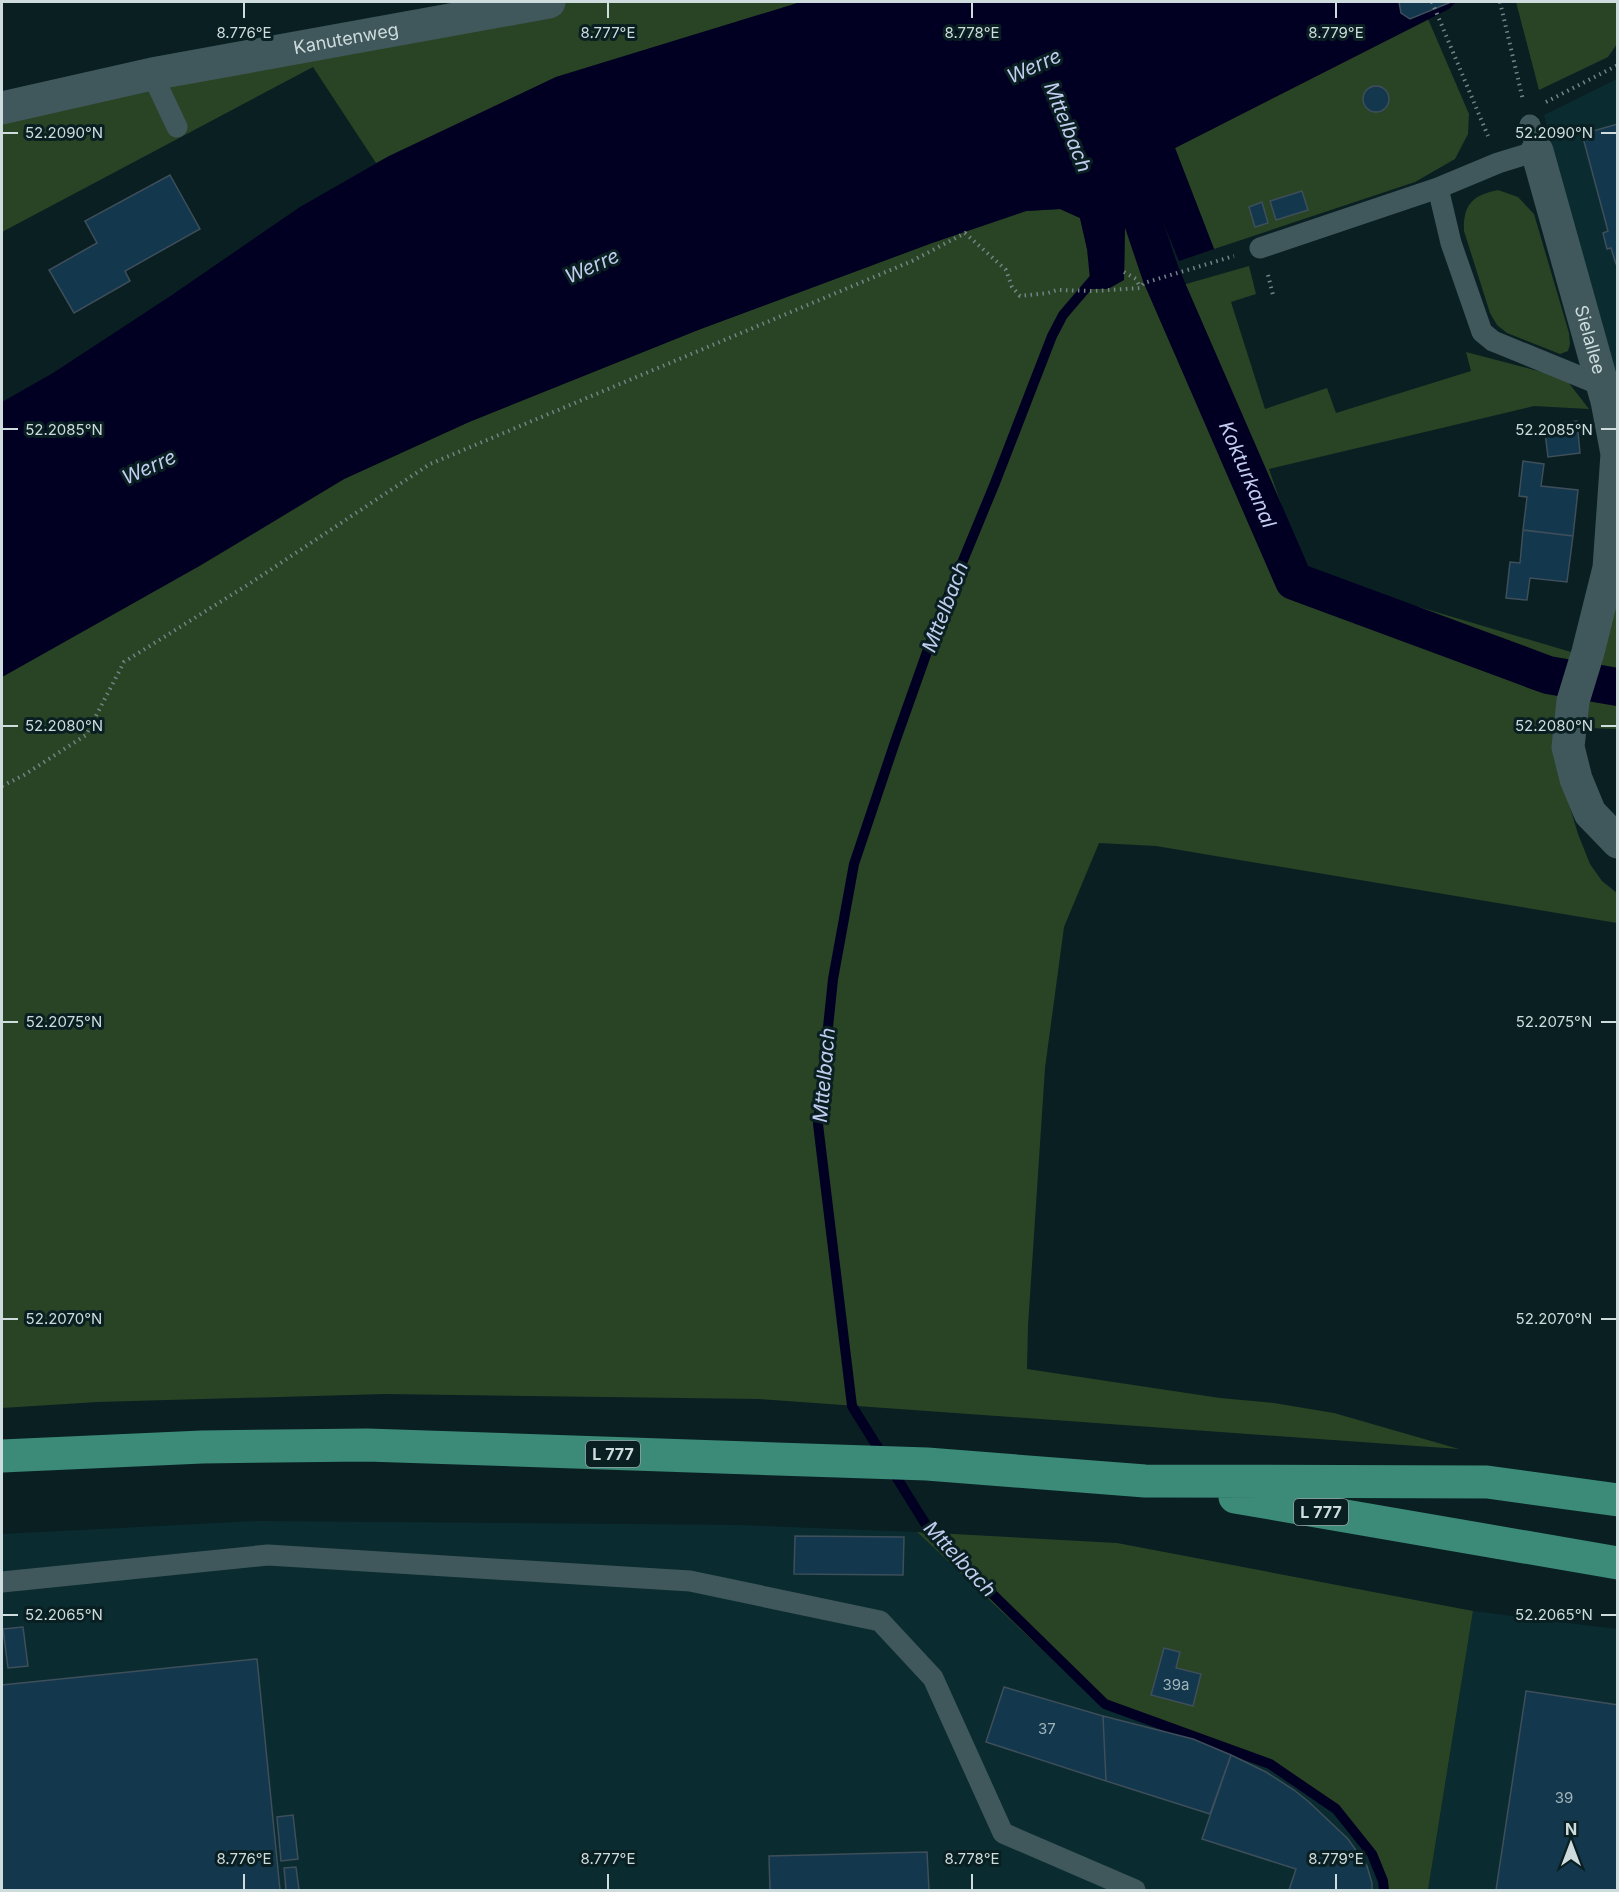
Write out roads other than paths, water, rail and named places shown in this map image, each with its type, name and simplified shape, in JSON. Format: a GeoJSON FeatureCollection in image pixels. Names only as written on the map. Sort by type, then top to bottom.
{"type":"FeatureCollection","features":[{"type":"Feature","properties":{"kind":"highway","name":"L 777"},"geometry":{"type":"LineString","coordinates":[[2,1456],[202,1447],[367,1445],[927,1464],[1145,1481],[1487,1482],[1617,1500]]}},
{"type":"Feature","properties":{"kind":"highway","name":"L 777"},"geometry":{"type":"LineString","coordinates":[[1145,1481],[1617,1563]]}},
{"type":"Feature","properties":{"kind":"street","name":"Kanutenweg"},"geometry":{"type":"LineString","coordinates":[[2,108],[152,74],[549,2]]}},
{"type":"Feature","properties":{"kind":"street","name":"Sielallee"},"geometry":{"type":"LineString","coordinates":[[1534,128],[1603,386],[1617,454],[1609,568],[1573,701],[1568,747],[1576,779],[1590,813],[1617,842]]}},
{"type":"Feature","properties":{"kind":"lane"},"geometry":{"type":"LineString","coordinates":[[152,74],[177,127]]}},
{"type":"Feature","properties":{"kind":"lane"},"geometry":{"type":"LineString","coordinates":[[1260,248],[1438,188],[1498,163],[1534,128]]}},
{"type":"Feature","properties":{"kind":"lane"},"geometry":{"type":"LineString","coordinates":[[1438,188],[1451,243],[1482,332],[1493,341],[1603,386]]}},
{"type":"Feature","properties":{"kind":"lane"},"geometry":{"type":"LineString","coordinates":[[2,1582],[268,1555],[690,1581],[880,1621],[933,1678],[1003,1833],[1135,1890]]}},
{"type":"Feature","properties":{"kind":"water","name":"Werre"},"geometry":{"type":"Polygon","coordinates":[[[801,2],[1456,2],[1449,9],[1175,148],[1214,249],[1179,261],[1140,167],[1126,171],[1124,280],[1108,289],[1091,289],[1087,249],[1080,218],[1060,209],[1026,211],[932,243],[698,330],[469,422],[344,479],[201,565],[2,677],[2,402],[53,373],[300,207],[389,156],[556,77],[801,2]]]}},
{"type":"Feature","properties":{"kind":"waterway","name":"Kokturkanal"},"geometry":{"type":"LineString","coordinates":[[1109,121],[1161,275],[1294,581],[1548,675],[1618,687]]}},
{"type":"Feature","properties":{"kind":"waterway","name":"Mttelbach"},"geometry":{"type":"LineString","coordinates":[[1098,274],[1063,315],[1052,336],[938,621],[854,864],[833,979],[818,1124],[852,1406],[933,1536],[1105,1704],[1270,1764],[1336,1809],[1372,1854],[1383,1881],[1384,1890]]}}]}
